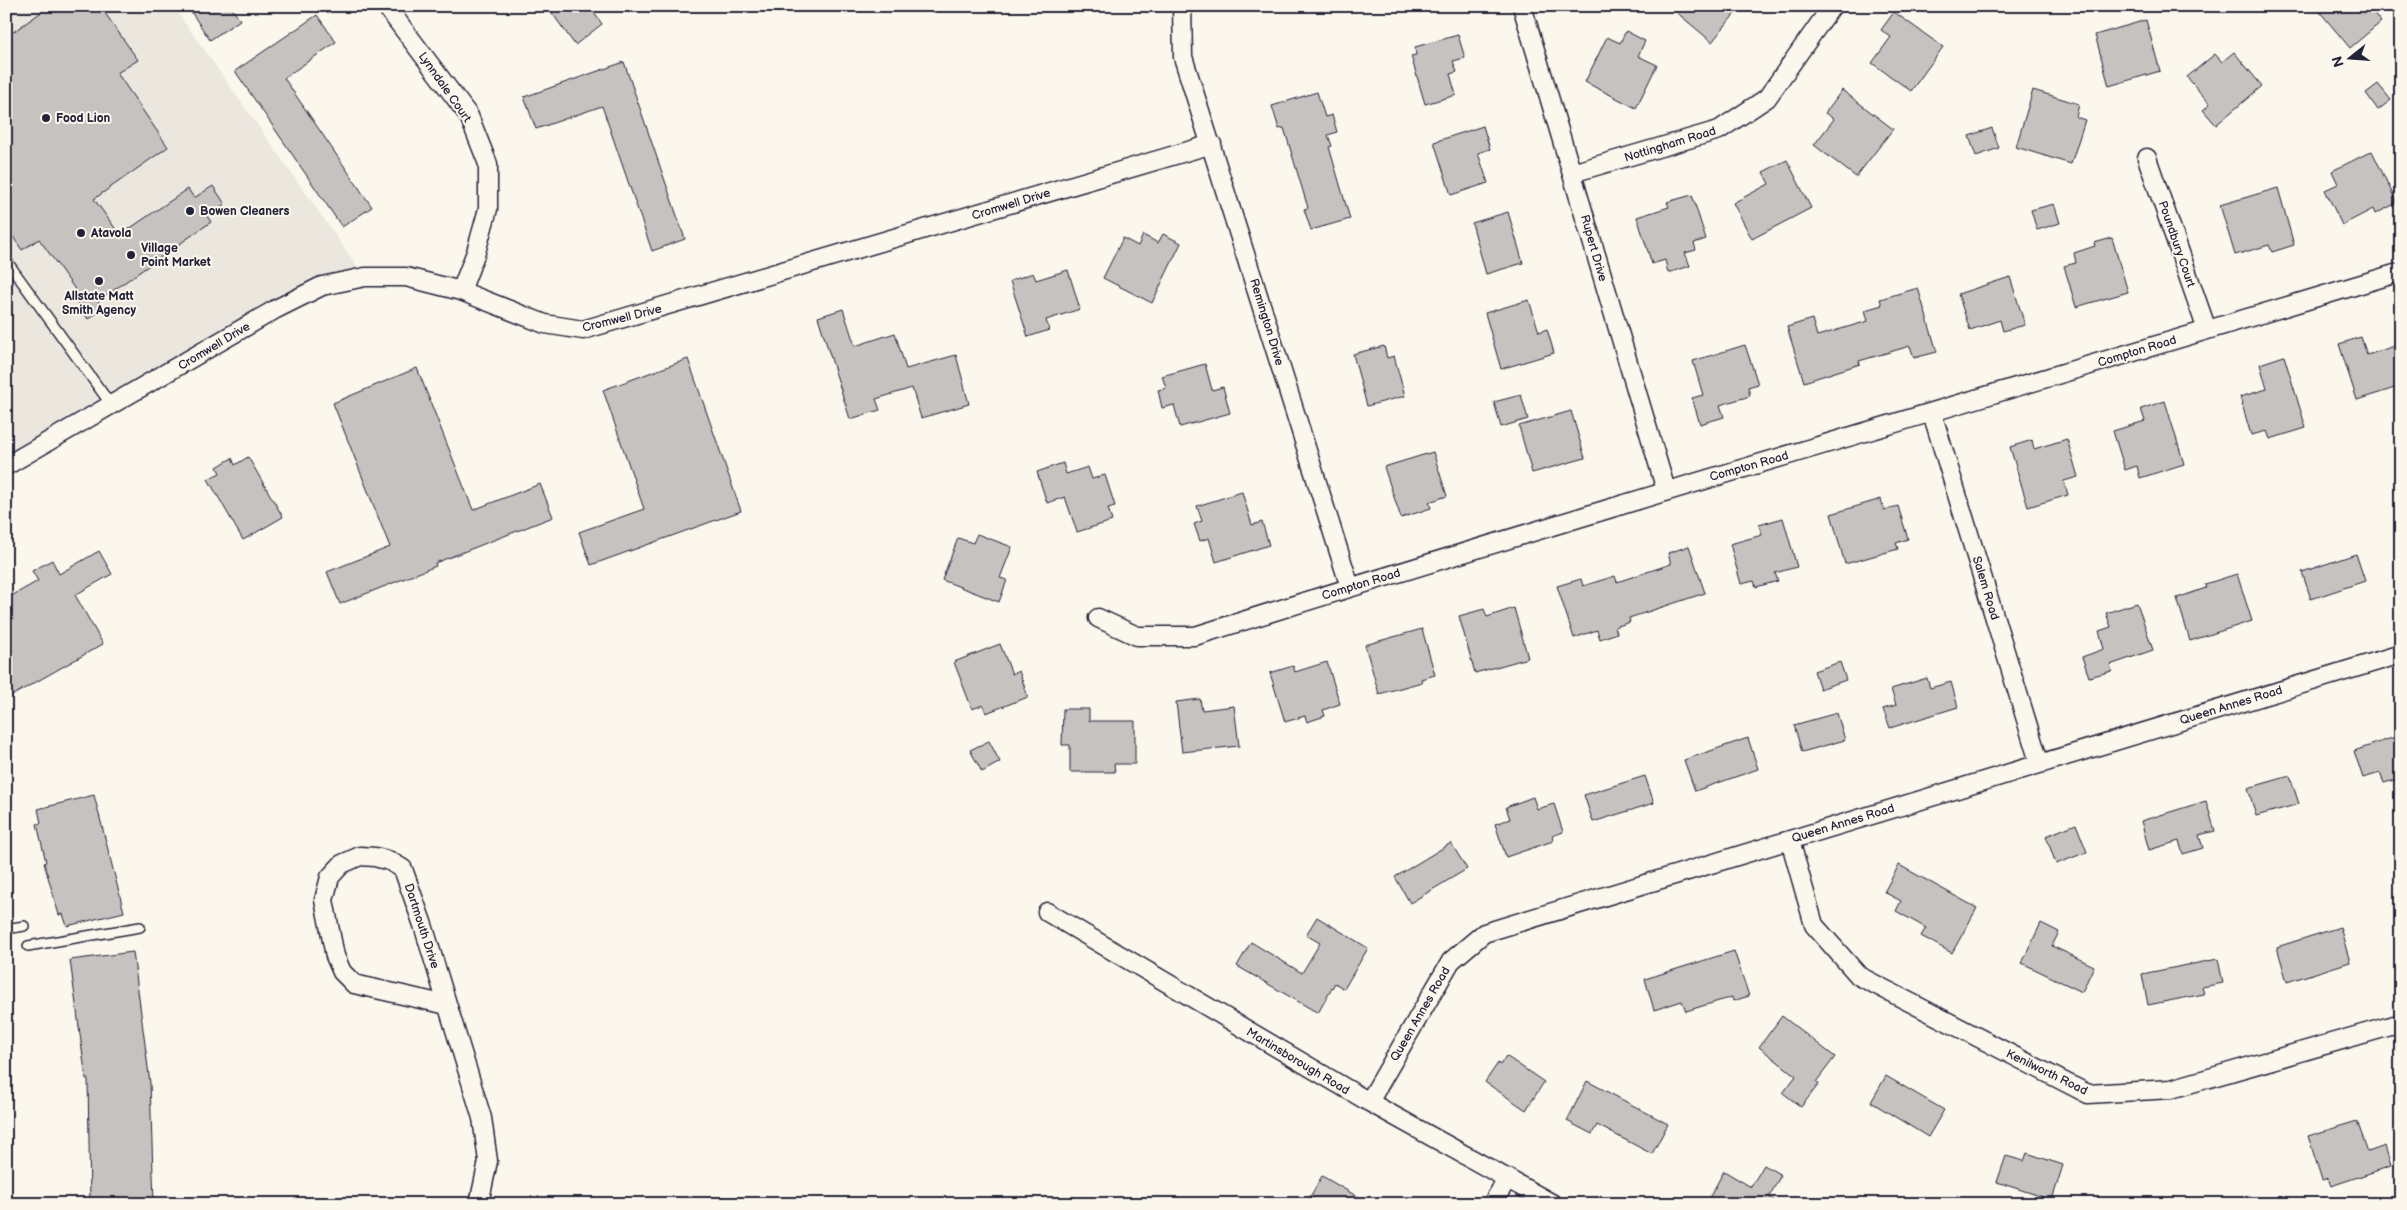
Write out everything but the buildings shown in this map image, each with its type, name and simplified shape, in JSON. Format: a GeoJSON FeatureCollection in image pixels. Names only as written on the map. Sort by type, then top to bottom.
{"type":"FeatureCollection","features":[{"type":"Feature","properties":{"kind":"street","name":"Lynndale Court"},"geometry":{"type":"LineString","coordinates":[[386,6],[469,116],[488,164],[488,209],[476,252],[461,291]]}},
{"type":"Feature","properties":{"kind":"street","name":"Remington Drive"},"geometry":{"type":"LineString","coordinates":[[1182,6],[1183,57],[1212,144],[1350,587]]}},
{"type":"Feature","properties":{"kind":"street","name":"Rupert Drive"},"geometry":{"type":"LineString","coordinates":[[1522,6],[1666,490]]}},
{"type":"Feature","properties":{"kind":"street","name":"Nottingham Road"},"geometry":{"type":"LineString","coordinates":[[1572,173],[1719,130],[1767,98],[1832,6]]}},
{"type":"Feature","properties":{"kind":"street","name":"Cromwell Drive"},"geometry":{"type":"LineString","coordinates":[[6,466],[276,309],[322,286],[366,277],[406,277],[461,291],[545,324],[583,330],[1212,144]]}},
{"type":"Feature","properties":{"kind":"street","name":"Poundbury Court"},"geometry":{"type":"LineString","coordinates":[[2147,158],[2207,330]]}},
{"type":"Feature","properties":{"kind":"street","name":"Compton Road"},"geometry":{"type":"LineString","coordinates":[[1098,618],[1137,636],[1196,636],[1666,490],[1932,413],[2401,272]]}},
{"type":"Feature","properties":{"kind":"street","name":"Salem Road"},"geometry":{"type":"LineString","coordinates":[[1932,413],[2039,762]]}},
{"type":"Feature","properties":{"kind":"street","name":"Queen Annes Road"},"geometry":{"type":"LineString","coordinates":[[1368,1102],[1452,961],[1484,933],[2039,762],[2401,654]]}},
{"type":"Feature","properties":{"kind":"street","name":"Kenilworth Road"},"geometry":{"type":"LineString","coordinates":[[1790,840],[1814,925],[1859,976],[2088,1094],[2171,1089],[2401,1024]]}},
{"type":"Feature","properties":{"kind":"street","name":"Dartmouth Drive"},"geometry":{"type":"LineString","coordinates":[[447,1005],[354,984],[342,972],[335,956],[324,900],[330,877],[342,864],[360,856],[375,857],[390,861],[403,869],[423,925],[482,1118],[488,1161],[479,1204]]}},
{"type":"Feature","properties":{"kind":"street","name":"Martinsborough Road"},"geometry":{"type":"LineString","coordinates":[[1047,912],[1368,1102],[1553,1204]]}},
{"type":"Feature","properties":{"kind":"street"},"geometry":{"type":"LineString","coordinates":[[1492,1204],[1508,1178]]}},
{"type":"Feature","properties":{"kind":"lane"},"geometry":{"type":"LineString","coordinates":[[6,260],[112,406]]}},
{"type":"Feature","properties":{"kind":"lane"},"geometry":{"type":"LineString","coordinates":[[6,929],[24,926]]}},
{"type":"Feature","properties":{"kind":"lane"},"geometry":{"type":"LineString","coordinates":[[28,946],[140,927]]}},
{"type":"Feature","properties":{"kind":"shaded area"},"geometry":{"type":"Polygon","coordinates":[[[6,6],[173,6],[365,277],[322,286],[6,466],[6,6]]]}},
{"type":"Feature","properties":{"kind":"place","name":"Food Lion"},"geometry":{"type":"Point","coordinates":[46,118]}},
{"type":"Feature","properties":{"kind":"place","name":"Bowen Cleaners"},"geometry":{"type":"Point","coordinates":[190,211]}},
{"type":"Feature","properties":{"kind":"place","name":"Atavola"},"geometry":{"type":"Point","coordinates":[81,233]}},
{"type":"Feature","properties":{"kind":"place","name":"Village Point Market"},"geometry":{"type":"Point","coordinates":[131,255]}},
{"type":"Feature","properties":{"kind":"place","name":"Allstate Matt Smith Agency"},"geometry":{"type":"Point","coordinates":[99,281]}}]}
